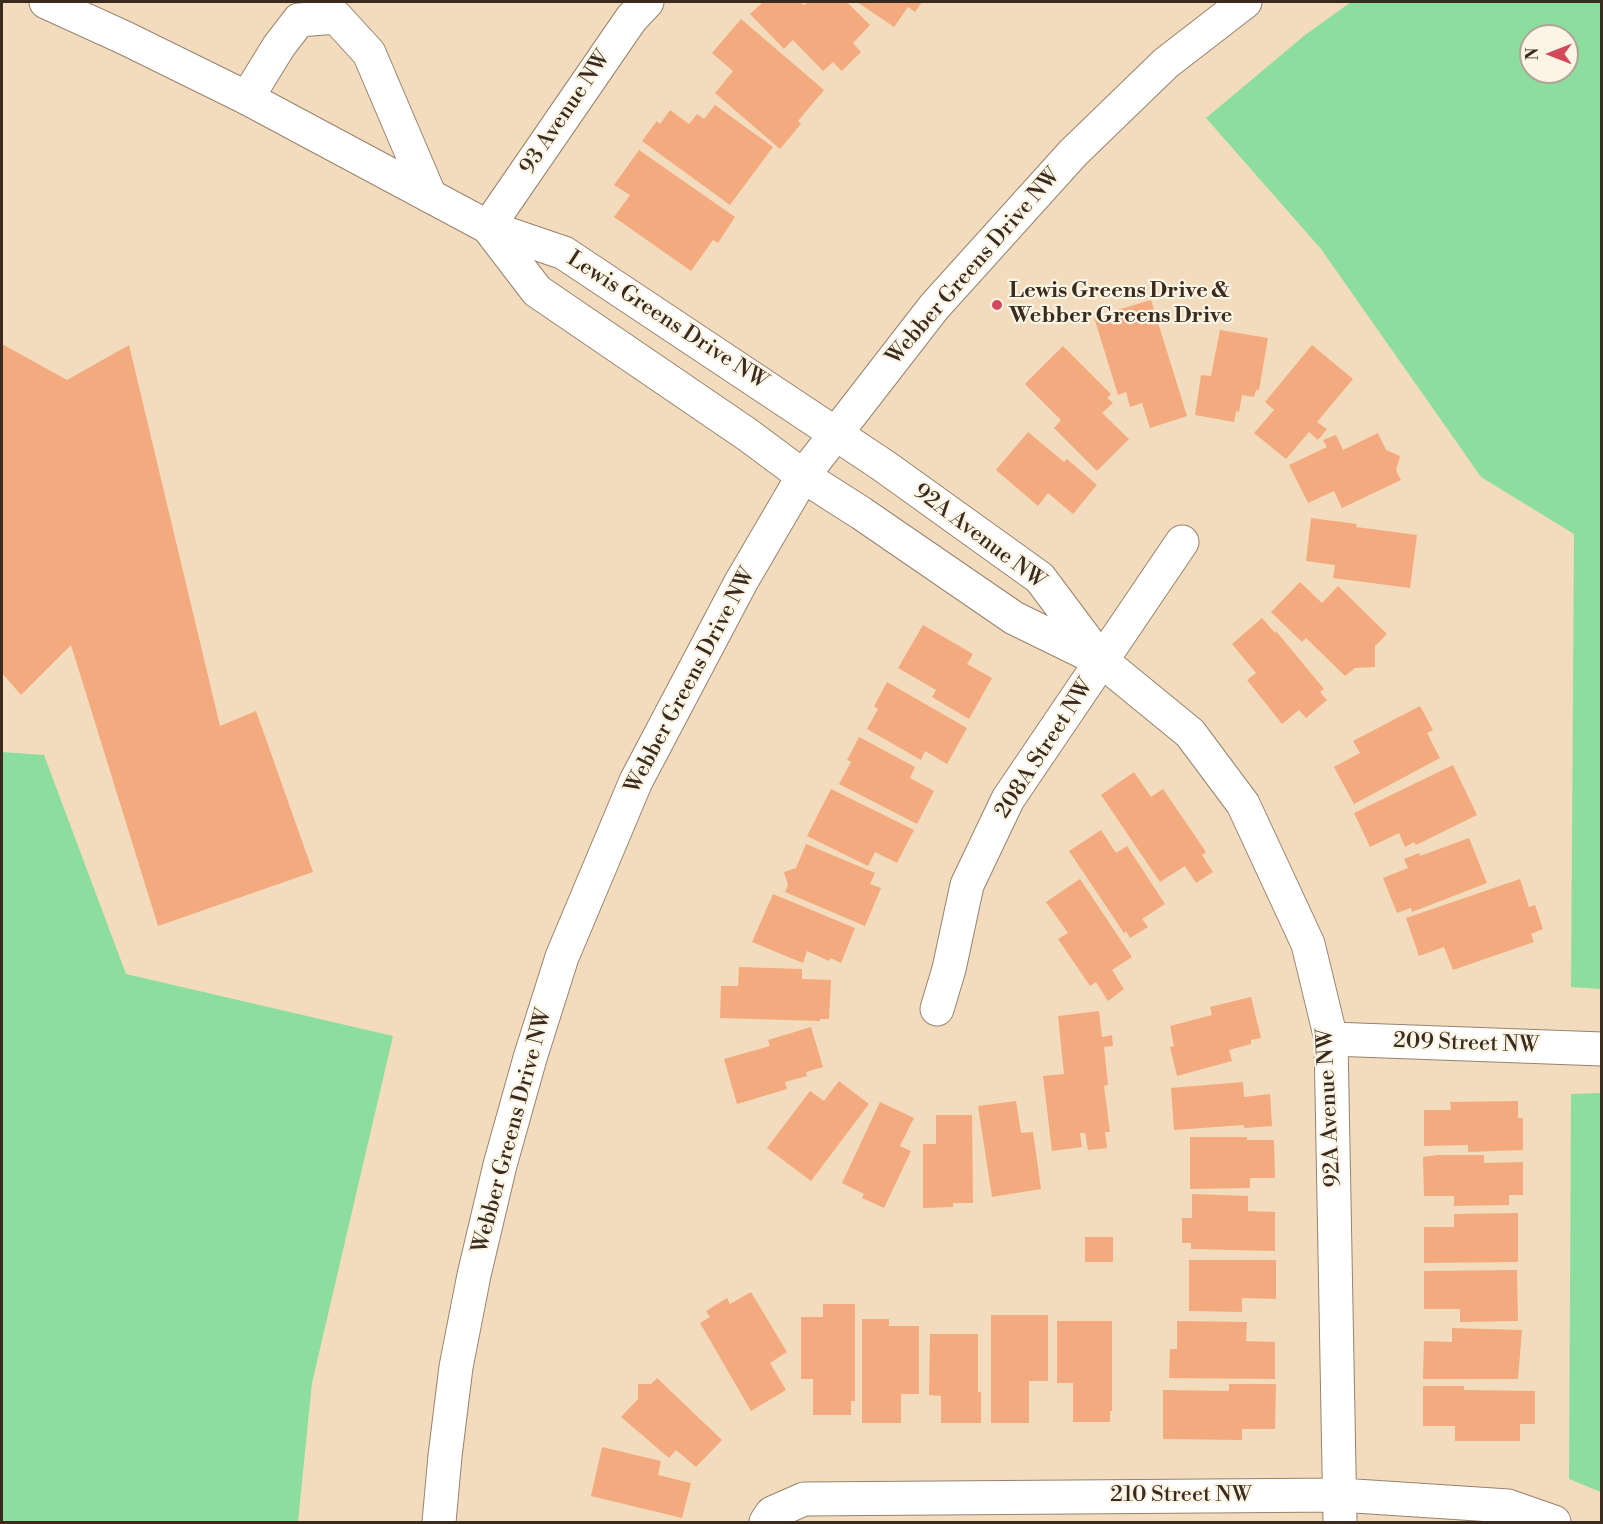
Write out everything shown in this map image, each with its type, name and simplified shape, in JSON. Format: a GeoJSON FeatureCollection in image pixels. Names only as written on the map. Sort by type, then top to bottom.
{"type":"FeatureCollection","features":[{"type":"Feature","properties":{"kind":"street","name":"Lewis Greens Drive NW"},"geometry":{"type":"LineString","coordinates":[[46,2],[247,98],[488,227],[564,253],[836,434]]}},
{"type":"Feature","properties":{"kind":"street","name":"93 Avenue NW"},"geometry":{"type":"LineString","coordinates":[[488,227],[631,19],[647,2]]}},
{"type":"Feature","properties":{"kind":"street","name":"Webber Greens Drive NW"},"geometry":{"type":"LineString","coordinates":[[439,1522],[456,1367],[474,1275],[503,1154],[562,957],[636,782],[741,582],[803,476],[934,307],[1073,153],[1167,63],[1245,2]]}},
{"type":"Feature","properties":{"kind":"street"},"geometry":{"type":"LineString","coordinates":[[247,98],[279,46],[299,20],[336,17],[369,52],[430,196]]}},
{"type":"Feature","properties":{"kind":"street","name":"Lewis Greens Drive NW"},"geometry":{"type":"LineString","coordinates":[[488,227],[537,291],[803,476]]}},
{"type":"Feature","properties":{"kind":"street","name":"92A Avenue NW"},"geometry":{"type":"LineString","coordinates":[[836,434],[1040,578],[1102,661],[1190,734],[1243,804],[1308,944],[1331,1040],[1340,1509]]}},
{"type":"Feature","properties":{"kind":"street","name":"92A Avenue NW"},"geometry":{"type":"LineString","coordinates":[[803,476],[1014,618],[1102,661]]}},
{"type":"Feature","properties":{"kind":"street"},"geometry":{"type":"LineString","coordinates":[[1102,661],[1182,542]]}},
{"type":"Feature","properties":{"kind":"street","name":"208A Street NW"},"geometry":{"type":"LineString","coordinates":[[938,1009],[967,885],[1008,799],[1102,661]]}},
{"type":"Feature","properties":{"kind":"street","name":"209 Street NW"},"geometry":{"type":"LineString","coordinates":[[1331,1040],[1602,1049]]}},
{"type":"Feature","properties":{"kind":"street","name":"210 Street NW"},"geometry":{"type":"LineString","coordinates":[[766,1522],[772,1513],[804,1500],[1340,1509],[1508,1506],[1554,1522]]}},
{"type":"Feature","properties":{"kind":"green space"},"geometry":{"type":"Polygon","coordinates":[[[1351,2],[1601,2],[1601,989],[1571,987],[1574,534],[1481,477],[1321,249],[1206,118],[1305,35],[1351,2]]]}},
{"type":"Feature","properties":{"kind":"green space"},"geometry":{"type":"Polygon","coordinates":[[[2,752],[44,755],[126,974],[393,1036],[312,1383],[298,1522],[2,1522],[2,752]]]}},
{"type":"Feature","properties":{"kind":"green space"},"geometry":{"type":"Polygon","coordinates":[[[1602,1093],[1601,1492],[1569,1479],[1571,1094],[1602,1093]]]}},
{"type":"Feature","properties":{"kind":"building"},"geometry":{"type":"Polygon","coordinates":[[[763,2],[800,2],[804,5],[808,2],[847,2],[870,25],[853,43],[861,52],[842,71],[833,62],[823,71],[793,40],[784,49],[750,14],[763,2]]]}},
{"type":"Feature","properties":{"kind":"building"},"geometry":{"type":"Polygon","coordinates":[[[857,2],[922,2],[915,12],[908,7],[894,27],[857,2]]]}},
{"type":"Feature","properties":{"kind":"building"},"geometry":{"type":"Polygon","coordinates":[[[741,19],[824,90],[798,121],[801,124],[780,149],[715,93],[733,71],[712,53],[741,19]]]}},
{"type":"Feature","properties":{"kind":"building"},"geometry":{"type":"Polygon","coordinates":[[[715,105],[773,147],[730,205],[642,141],[657,121],[660,124],[670,110],[689,124],[697,114],[704,119],[715,105]]]}},
{"type":"Feature","properties":{"kind":"building"},"geometry":{"type":"Polygon","coordinates":[[[639,150],[735,217],[718,243],[713,240],[691,271],[614,217],[630,195],[614,185],[639,150]]]}},
{"type":"Feature","properties":{"kind":"building"},"geometry":{"type":"Polygon","coordinates":[[[1151,300],[1187,416],[1150,428],[1142,403],[1130,407],[1126,392],[1118,395],[1094,317],[1151,300]]]}},
{"type":"Feature","properties":{"kind":"building"},"geometry":{"type":"Polygon","coordinates":[[[1220,330],[1268,338],[1259,390],[1256,390],[1254,397],[1242,395],[1239,412],[1236,411],[1234,422],[1195,415],[1201,375],[1211,376],[1220,330]]]}},
{"type":"Feature","properties":{"kind":"building"},"geometry":{"type":"Polygon","coordinates":[[[2,344],[67,380],[129,345],[220,726],[256,711],[313,872],[158,926],[71,645],[21,695],[2,673],[2,344]]]}},
{"type":"Feature","properties":{"kind":"building"},"geometry":{"type":"Polygon","coordinates":[[[1312,345],[1353,379],[1317,422],[1327,429],[1318,440],[1309,432],[1286,459],[1254,433],[1274,410],[1265,402],[1312,345]]]}},
{"type":"Feature","properties":{"kind":"building"},"geometry":{"type":"Polygon","coordinates":[[[1063,346],[1111,394],[1107,398],[1113,403],[1102,413],[1129,439],[1097,471],[1054,428],[1061,420],[1025,384],[1063,346]]]}},
{"type":"Feature","properties":{"kind":"building"},"geometry":{"type":"Polygon","coordinates":[[[1028,432],[1064,462],[1067,459],[1097,485],[1073,514],[1048,493],[1038,506],[996,470],[1028,432]]]}},
{"type":"Feature","properties":{"kind":"building"},"geometry":{"type":"Polygon","coordinates":[[[1378,433],[1386,450],[1400,456],[1396,470],[1401,480],[1342,508],[1334,491],[1308,503],[1289,465],[1327,447],[1323,440],[1336,435],[1343,450],[1378,433]]]}},
{"type":"Feature","properties":{"kind":"building"},"geometry":{"type":"Polygon","coordinates":[[[1311,518],[1417,535],[1410,588],[1333,578],[1335,565],[1306,561],[1311,518]]]}},
{"type":"Feature","properties":{"kind":"building"},"geometry":{"type":"Polygon","coordinates":[[[1300,582],[1322,603],[1338,586],[1387,634],[1375,646],[1375,667],[1355,668],[1345,676],[1306,638],[1302,642],[1271,612],[1300,582]]]}},
{"type":"Feature","properties":{"kind":"building"},"geometry":{"type":"Polygon","coordinates":[[[1262,618],[1275,633],[1276,631],[1324,689],[1320,692],[1327,700],[1306,718],[1299,710],[1282,724],[1247,680],[1256,673],[1232,644],[1262,618]]]}},
{"type":"Feature","properties":{"kind":"building"},"geometry":{"type":"Polygon","coordinates":[[[923,625],[973,654],[967,664],[992,678],[969,719],[932,697],[936,690],[898,668],[923,625]]]}},
{"type":"Feature","properties":{"kind":"building"},"geometry":{"type":"Polygon","coordinates":[[[887,682],[967,728],[947,764],[925,751],[921,760],[867,729],[878,709],[874,706],[887,682]]]}},
{"type":"Feature","properties":{"kind":"building"},"geometry":{"type":"Polygon","coordinates":[[[1420,706],[1433,730],[1427,733],[1440,758],[1354,804],[1334,767],[1360,753],[1353,741],[1420,706]]]}},
{"type":"Feature","properties":{"kind":"building"},"geometry":{"type":"Polygon","coordinates":[[[859,737],[915,767],[910,778],[934,791],[917,824],[839,784],[851,762],[847,760],[859,737]]]}},
{"type":"Feature","properties":{"kind":"building"},"geometry":{"type":"Polygon","coordinates":[[[1453,765],[1477,815],[1416,845],[1414,842],[1405,847],[1399,833],[1370,847],[1354,813],[1453,765]]]}},
{"type":"Feature","properties":{"kind":"building"},"geometry":{"type":"Polygon","coordinates":[[[1134,772],[1151,797],[1163,789],[1206,852],[1202,855],[1213,872],[1196,883],[1185,866],[1160,882],[1101,795],[1134,772]]]}},
{"type":"Feature","properties":{"kind":"building"},"geometry":{"type":"Polygon","coordinates":[[[831,789],[914,830],[897,863],[875,852],[868,866],[807,836],[831,789]]]}},
{"type":"Feature","properties":{"kind":"building"},"geometry":{"type":"Polygon","coordinates":[[[1101,830],[1116,853],[1127,846],[1165,904],[1142,919],[1148,927],[1130,938],[1126,931],[1124,933],[1069,851],[1101,830]]]}},
{"type":"Feature","properties":{"kind":"building"},"geometry":{"type":"Polygon","coordinates":[[[1469,838],[1487,883],[1412,912],[1411,908],[1397,913],[1383,878],[1408,868],[1404,859],[1419,853],[1420,856],[1469,838]]]}},
{"type":"Feature","properties":{"kind":"building"},"geometry":{"type":"Polygon","coordinates":[[[806,844],[875,873],[870,884],[881,888],[865,926],[785,892],[788,885],[784,872],[796,868],[806,844]]]}},
{"type":"Feature","properties":{"kind":"building"},"geometry":{"type":"Polygon","coordinates":[[[1080,879],[1132,957],[1112,970],[1124,989],[1108,1001],[1096,982],[1090,986],[1058,939],[1068,933],[1046,902],[1080,879]]]}},
{"type":"Feature","properties":{"kind":"building"},"geometry":{"type":"Polygon","coordinates":[[[1520,879],[1529,907],[1535,905],[1543,929],[1531,934],[1534,942],[1453,970],[1444,947],[1419,956],[1406,918],[1520,879]]]}},
{"type":"Feature","properties":{"kind":"building"},"geometry":{"type":"Polygon","coordinates":[[[773,894],[855,928],[841,963],[831,958],[829,961],[807,951],[803,963],[752,942],[773,894]]]}},
{"type":"Feature","properties":{"kind":"building"},"geometry":{"type":"Polygon","coordinates":[[[739,967],[802,969],[802,979],[831,980],[829,1019],[820,1019],[820,1021],[720,1018],[721,986],[738,986],[739,967]]]}},
{"type":"Feature","properties":{"kind":"building"},"geometry":{"type":"Polygon","coordinates":[[[1251,997],[1261,1038],[1251,1040],[1251,1044],[1229,1050],[1232,1061],[1177,1076],[1170,1047],[1174,1046],[1170,1026],[1212,1015],[1210,1007],[1251,997]]]}},
{"type":"Feature","properties":{"kind":"building"},"geometry":{"type":"Polygon","coordinates":[[[1099,1011],[1102,1037],[1112,1035],[1113,1046],[1104,1047],[1108,1085],[1104,1086],[1110,1132],[1105,1132],[1107,1148],[1088,1150],[1085,1133],[1080,1133],[1082,1147],[1052,1151],[1043,1076],[1064,1074],[1058,1016],[1099,1011]]]}},
{"type":"Feature","properties":{"kind":"building"},"geometry":{"type":"Polygon","coordinates":[[[811,1027],[823,1067],[806,1072],[807,1076],[785,1082],[787,1089],[737,1104],[724,1059],[770,1046],[768,1040],[811,1027]]]}},
{"type":"Feature","properties":{"kind":"building"},"geometry":{"type":"Polygon","coordinates":[[[839,1081],[869,1104],[811,1181],[767,1148],[810,1091],[824,1101],[839,1081]]]}},
{"type":"Feature","properties":{"kind":"building"},"geometry":{"type":"Polygon","coordinates":[[[1243,1082],[1244,1097],[1270,1094],[1272,1126],[1244,1128],[1244,1125],[1174,1130],[1171,1088],[1243,1082]]]}},
{"type":"Feature","properties":{"kind":"building"},"geometry":{"type":"Polygon","coordinates":[[[1016,1101],[1021,1133],[1033,1132],[1041,1189],[992,1197],[978,1106],[1016,1101]]]}},
{"type":"Feature","properties":{"kind":"building"},"geometry":{"type":"Polygon","coordinates":[[[1518,1101],[1518,1118],[1523,1118],[1523,1150],[1468,1152],[1468,1145],[1424,1146],[1424,1110],[1451,1110],[1450,1102],[1518,1101]]]}},
{"type":"Feature","properties":{"kind":"building"},"geometry":{"type":"Polygon","coordinates":[[[880,1102],[914,1118],[900,1146],[911,1151],[884,1208],[862,1198],[864,1194],[842,1183],[880,1102]]]}},
{"type":"Feature","properties":{"kind":"building"},"geometry":{"type":"Polygon","coordinates":[[[936,1115],[972,1115],[973,1203],[953,1203],[953,1207],[923,1208],[923,1144],[936,1144],[936,1115]]]}},
{"type":"Feature","properties":{"kind":"building"},"geometry":{"type":"Polygon","coordinates":[[[1190,1137],[1247,1137],[1247,1140],[1274,1140],[1275,1178],[1250,1178],[1250,1188],[1190,1189],[1190,1137]]]}},
{"type":"Feature","properties":{"kind":"building"},"geometry":{"type":"Polygon","coordinates":[[[1484,1155],[1484,1163],[1523,1162],[1523,1195],[1509,1195],[1509,1205],[1454,1206],[1454,1196],[1424,1196],[1423,1157],[1484,1155]]]}},
{"type":"Feature","properties":{"kind":"building"},"geometry":{"type":"Polygon","coordinates":[[[1192,1194],[1248,1196],[1248,1211],[1275,1212],[1275,1251],[1191,1249],[1191,1243],[1182,1243],[1182,1218],[1192,1218],[1192,1194]]]}},
{"type":"Feature","properties":{"kind":"building"},"geometry":{"type":"Polygon","coordinates":[[[1518,1213],[1518,1262],[1424,1263],[1424,1227],[1454,1227],[1454,1214],[1518,1213]]]}},
{"type":"Feature","properties":{"kind":"building"},"geometry":{"type":"Polygon","coordinates":[[[1085,1237],[1113,1237],[1113,1262],[1085,1262],[1085,1237]]]}},
{"type":"Feature","properties":{"kind":"building"},"geometry":{"type":"Polygon","coordinates":[[[1189,1260],[1276,1260],[1276,1299],[1242,1298],[1242,1312],[1189,1311],[1189,1260]]]}},
{"type":"Feature","properties":{"kind":"building"},"geometry":{"type":"Polygon","coordinates":[[[1517,1270],[1518,1321],[1460,1322],[1460,1309],[1424,1309],[1424,1271],[1517,1270]]]}},
{"type":"Feature","properties":{"kind":"building"},"geometry":{"type":"Polygon","coordinates":[[[751,1292],[787,1352],[770,1363],[786,1390],[751,1411],[700,1323],[710,1317],[706,1311],[727,1298],[730,1304],[751,1292]]]}},
{"type":"Feature","properties":{"kind":"building"},"geometry":{"type":"Polygon","coordinates":[[[823,1304],[855,1304],[855,1401],[851,1401],[851,1415],[813,1415],[813,1379],[801,1379],[801,1317],[823,1317],[823,1304]]]}},
{"type":"Feature","properties":{"kind":"building"},"geometry":{"type":"Polygon","coordinates":[[[991,1315],[1048,1315],[1048,1381],[1029,1381],[1029,1423],[991,1423],[991,1315]]]}},
{"type":"Feature","properties":{"kind":"building"},"geometry":{"type":"Polygon","coordinates":[[[862,1319],[889,1319],[889,1326],[919,1326],[919,1394],[901,1394],[901,1423],[862,1423],[862,1319]]]}},
{"type":"Feature","properties":{"kind":"building"},"geometry":{"type":"Polygon","coordinates":[[[1057,1321],[1112,1321],[1110,1422],[1073,1422],[1073,1383],[1057,1383],[1057,1321]]]}},
{"type":"Feature","properties":{"kind":"building"},"geometry":{"type":"Polygon","coordinates":[[[1177,1321],[1247,1322],[1246,1341],[1275,1342],[1275,1379],[1169,1378],[1170,1349],[1177,1349],[1177,1321]]]}},
{"type":"Feature","properties":{"kind":"building"},"geometry":{"type":"Polygon","coordinates":[[[1452,1328],[1522,1330],[1518,1379],[1423,1379],[1424,1341],[1452,1342],[1452,1328]]]}},
{"type":"Feature","properties":{"kind":"building"},"geometry":{"type":"Polygon","coordinates":[[[930,1334],[978,1334],[978,1392],[981,1392],[981,1423],[941,1423],[941,1396],[929,1395],[930,1334]]]}},
{"type":"Feature","properties":{"kind":"building"},"geometry":{"type":"Polygon","coordinates":[[[657,1378],[722,1440],[696,1467],[676,1450],[669,1458],[621,1417],[638,1399],[638,1384],[651,1384],[657,1378]]]}},
{"type":"Feature","properties":{"kind":"building"},"geometry":{"type":"Polygon","coordinates":[[[1229,1384],[1276,1384],[1275,1429],[1242,1429],[1242,1440],[1163,1439],[1163,1390],[1229,1391],[1229,1384]]]}},
{"type":"Feature","properties":{"kind":"building"},"geometry":{"type":"Polygon","coordinates":[[[1423,1386],[1464,1386],[1464,1390],[1535,1391],[1535,1424],[1520,1424],[1520,1441],[1455,1441],[1455,1426],[1423,1426],[1423,1386]]]}},
{"type":"Feature","properties":{"kind":"building"},"geometry":{"type":"Polygon","coordinates":[[[602,1447],[661,1461],[658,1475],[691,1483],[682,1518],[591,1496],[602,1447]]]}},
{"type":"Feature","properties":{"kind":"place","name":"Lewis Greens Drive & Webber Greens Drive"},"geometry":{"type":"Point","coordinates":[997,305]}}]}
